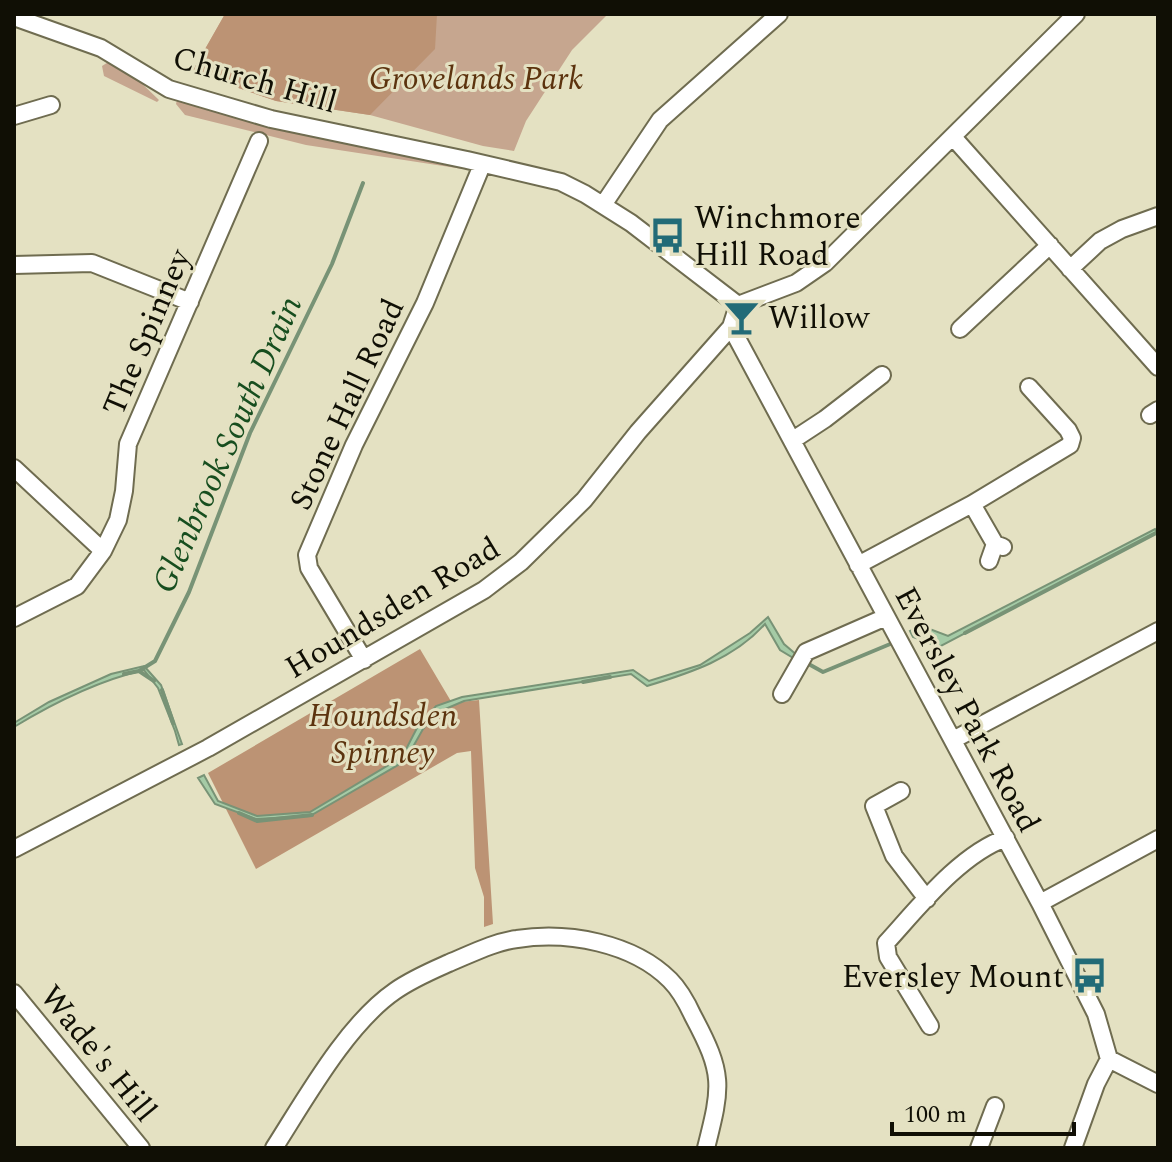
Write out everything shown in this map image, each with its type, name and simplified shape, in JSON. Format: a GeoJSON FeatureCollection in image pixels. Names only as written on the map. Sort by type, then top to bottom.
{"type":"FeatureCollection","features":[{"type":"Feature","properties":{"kind":"street"},"geometry":{"type":"LineString","coordinates":[[603,205],[660,120],[779,14]]}},
{"type":"Feature","properties":{"kind":"street"},"geometry":{"type":"LineString","coordinates":[[731,327],[738,305],[796,283],[825,263],[1076,14]]}},
{"type":"Feature","properties":{"kind":"street","name":"Church Hill"},"geometry":{"type":"LineString","coordinates":[[14,17],[101,48],[169,89],[271,119],[482,165],[499,166],[561,182],[603,205],[689,264],[738,305]]}},
{"type":"Feature","properties":{"kind":"street"},"geometry":{"type":"LineString","coordinates":[[14,116],[51,105]]}},
{"type":"Feature","properties":{"kind":"street"},"geometry":{"type":"LineString","coordinates":[[953,137],[1158,367]]}},
{"type":"Feature","properties":{"kind":"street","name":"The Spinney"},"geometry":{"type":"LineString","coordinates":[[14,618],[77,586],[103,551],[118,520],[128,444],[259,141]]}},
{"type":"Feature","properties":{"kind":"street","name":"Stone Hall Road"},"geometry":{"type":"LineString","coordinates":[[364,660],[309,568],[307,555],[354,445],[425,303],[482,165]]}},
{"type":"Feature","properties":{"kind":"street"},"geometry":{"type":"LineString","coordinates":[[1070,269],[1100,241],[1158,216]]}},
{"type":"Feature","properties":{"kind":"street"},"geometry":{"type":"LineString","coordinates":[[960,329],[1050,245]]}},
{"type":"Feature","properties":{"kind":"street"},"geometry":{"type":"LineString","coordinates":[[17,266],[92,263],[190,302]]}},
{"type":"Feature","properties":{"kind":"street","name":"Houndsden Road"},"geometry":{"type":"LineString","coordinates":[[14,849],[181,763],[484,590],[521,562],[584,500],[638,432],[731,327]]}},
{"type":"Feature","properties":{"kind":"street","name":"Eversley Park Road"},"geometry":{"type":"LineString","coordinates":[[731,327],[1040,903],[1096,1014],[1109,1059]]}},
{"type":"Feature","properties":{"kind":"street"},"geometry":{"type":"LineString","coordinates":[[793,440],[882,375]]}},
{"type":"Feature","properties":{"kind":"street"},"geometry":{"type":"LineString","coordinates":[[858,565],[972,504],[1070,445],[1072,438],[1068,430],[1029,387]]}},
{"type":"Feature","properties":{"kind":"street"},"geometry":{"type":"LineString","coordinates":[[14,468],[103,551]]}},
{"type":"Feature","properties":{"kind":"street"},"geometry":{"type":"LineString","coordinates":[[972,504],[999,545],[989,561]]}},
{"type":"Feature","properties":{"kind":"street"},"geometry":{"type":"LineString","coordinates":[[782,694],[806,652],[886,617]]}},
{"type":"Feature","properties":{"kind":"street"},"geometry":{"type":"LineString","coordinates":[[953,740],[1158,631]]}},
{"type":"Feature","properties":{"kind":"street"},"geometry":{"type":"LineString","coordinates":[[901,791],[874,806],[894,856],[927,899]]}},
{"type":"Feature","properties":{"kind":"street"},"geometry":{"type":"LineString","coordinates":[[930,1026],[888,957],[886,943],[970,858],[990,844],[1006,838]]}},
{"type":"Feature","properties":{"kind":"street"},"geometry":{"type":"LineString","coordinates":[[1040,903],[1158,839]]}},
{"type":"Feature","properties":{"kind":"street"},"geometry":{"type":"LineString","coordinates":[[274,1148],[362,1020],[380,1001],[425,974],[488,947],[515,939],[569,937],[626,952],[653,966],[682,995],[717,1066],[719,1087],[706,1148]]}},
{"type":"Feature","properties":{"kind":"street","name":"Wade's Hill"},"geometry":{"type":"LineString","coordinates":[[14,993],[141,1148]]}},
{"type":"Feature","properties":{"kind":"street"},"geometry":{"type":"LineString","coordinates":[[1073,1148],[1096,1084],[1109,1059],[1158,1084]]}},
{"type":"Feature","properties":{"kind":"street"},"geometry":{"type":"LineString","coordinates":[[979,1148],[995,1106]]}},
{"type":"Feature","properties":{"kind":"green space","name":"Grovelands Park"},"geometry":{"type":"Polygon","coordinates":[[[225,14],[608,14],[572,50],[526,121],[514,151],[483,146],[370,115],[276,101],[192,72],[225,14]]]}},
{"type":"Feature","properties":{"kind":"green space"},"geometry":{"type":"Polygon","coordinates":[[[225,14],[437,14],[435,49],[370,115],[276,101],[192,72],[225,14]]]}},
{"type":"Feature","properties":{"kind":"green space"},"geometry":{"type":"Polygon","coordinates":[[[110,61],[135,77],[159,100],[157,102],[104,76],[102,66],[110,61]]]}},
{"type":"Feature","properties":{"kind":"green space"},"geometry":{"type":"Polygon","coordinates":[[[177,100],[251,121],[476,165],[476,171],[306,145],[185,115],[176,104],[177,100]]]}},
{"type":"Feature","properties":{"kind":"green space","name":"Houndsden Spinney"},"geometry":{"type":"Polygon","coordinates":[[[420,649],[452,703],[479,700],[493,924],[484,927],[484,897],[475,868],[471,751],[457,753],[256,869],[208,773],[420,649]]]}},
{"type":"Feature","properties":{"kind":"shaded area"},"geometry":{"type":"Polygon","coordinates":[[[1155,529],[1157,532],[939,647],[913,637],[910,631],[922,626],[948,636],[1155,529]]]}},
{"type":"Feature","properties":{"kind":"shaded area"},"geometry":{"type":"Polygon","coordinates":[[[768,617],[784,644],[798,656],[795,659],[780,650],[765,624],[725,656],[647,686],[631,674],[464,701],[438,712],[423,729],[405,761],[310,816],[256,819],[215,804],[198,778],[204,775],[218,801],[257,816],[310,812],[402,757],[418,726],[436,706],[462,697],[633,670],[649,681],[700,665],[750,633],[768,617]]]}},
{"type":"Feature","properties":{"kind":"shaded area"},"geometry":{"type":"Polygon","coordinates":[[[144,666],[161,685],[182,744],[179,745],[158,688],[144,670],[77,693],[14,727],[14,723],[49,702],[111,674],[144,666]]]}},
{"type":"Feature","properties":{"kind":"waterway","name":"Glenbrook South Drain"},"geometry":{"type":"LineString","coordinates":[[124,674],[139,671],[155,661],[189,592],[250,433],[332,264],[363,183]]}},
{"type":"Feature","properties":{"kind":"waterway"},"geometry":{"type":"LineString","coordinates":[[965,633],[1158,532]]}},
{"type":"Feature","properties":{"kind":"waterway"},"geometry":{"type":"LineString","coordinates":[[805,662],[823,672],[895,642]]}},
{"type":"Feature","properties":{"kind":"waterway"},"geometry":{"type":"LineString","coordinates":[[139,671],[154,681]]}},
{"type":"Feature","properties":{"kind":"waterway"},"geometry":{"type":"LineString","coordinates":[[583,682],[610,677]]}},
{"type":"Feature","properties":{"kind":"waterway"},"geometry":{"type":"LineString","coordinates":[[162,690],[173,723]]}},
{"type":"Feature","properties":{"kind":"waterway"},"geometry":{"type":"LineString","coordinates":[[239,813],[257,821],[312,815]]}},
{"type":"Feature","properties":{"kind":"place","name":"Winchmore Hill Road"},"geometry":{"type":"Point","coordinates":[668,235]}},
{"type":"Feature","properties":{"kind":"place","name":"Willow"},"geometry":{"type":"Point","coordinates":[742,317]}},
{"type":"Feature","properties":{"kind":"place","name":"Eversley Mount"},"geometry":{"type":"Point","coordinates":[1090,976]}}]}
